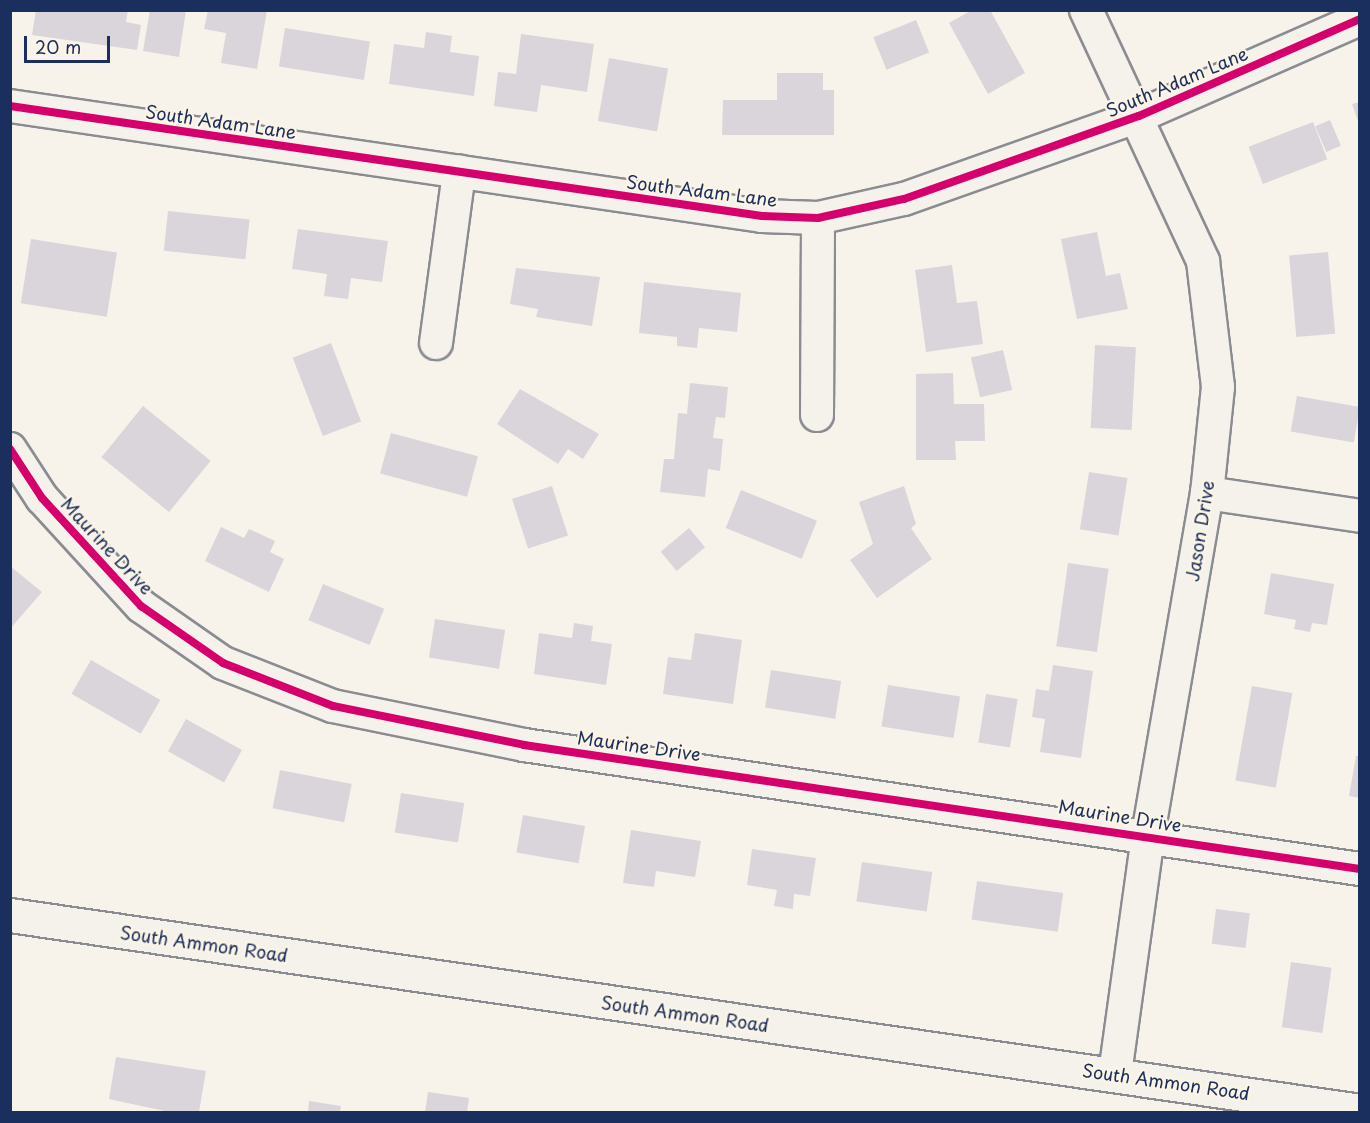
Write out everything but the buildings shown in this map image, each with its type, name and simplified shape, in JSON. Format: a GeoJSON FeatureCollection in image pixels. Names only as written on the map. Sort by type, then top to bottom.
{"type":"FeatureCollection","features":[{"type":"Feature","properties":{"kind":"main road","name":"South Ammon Road"},"geometry":{"type":"LineString","coordinates":[[10,915],[1115,1073],[1359,1112]]}},
{"type":"Feature","properties":{"kind":"street","name":"Jason Drive"},"geometry":{"type":"LineString","coordinates":[[1086,10],[1139,117],[1203,261],[1218,387],[1207,493],[1148,836],[1115,1073]]}},
{"type":"Feature","properties":{"kind":"street","name":"South Adam Lane"},"geometry":{"type":"LineString","coordinates":[[10,106],[762,216],[818,218],[904,199],[1139,117],[1359,19]]}},
{"type":"Feature","properties":{"kind":"street"},"geometry":{"type":"LineString","coordinates":[[436,343],[459,172]]}},
{"type":"Feature","properties":{"kind":"street"},"geometry":{"type":"LineString","coordinates":[[817,415],[818,218]]}},
{"type":"Feature","properties":{"kind":"street","name":"Maurine Drive"},"geometry":{"type":"LineString","coordinates":[[10,449],[42,498],[141,606],[223,663],[333,706],[524,745],[1359,869]]}},
{"type":"Feature","properties":{"kind":"street"},"geometry":{"type":"LineString","coordinates":[[1207,493],[1359,516]]}},
{"type":"Feature","properties":{"kind":"cycle path"},"geometry":{"type":"LineString","coordinates":[[10,106],[762,216],[818,218],[904,199],[1139,116],[1360,19]]}},
{"type":"Feature","properties":{"kind":"cycle path"},"geometry":{"type":"LineString","coordinates":[[10,449],[42,498],[141,606],[223,663],[333,706],[524,745],[1360,869]]}}]}
